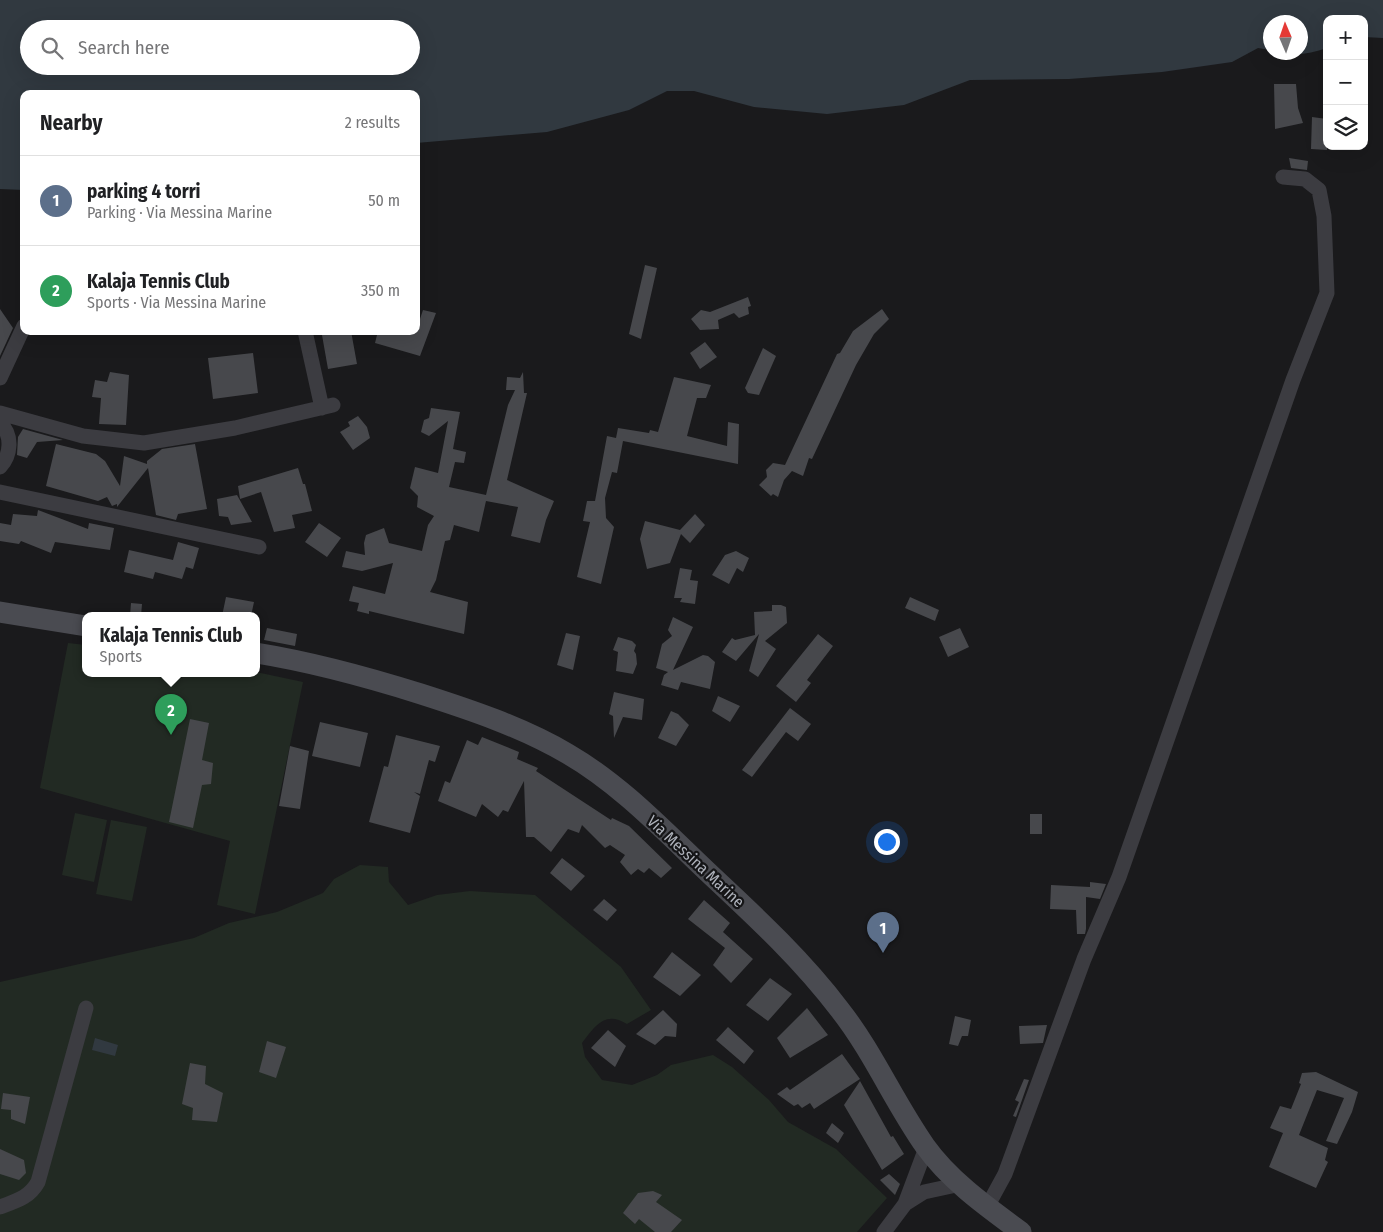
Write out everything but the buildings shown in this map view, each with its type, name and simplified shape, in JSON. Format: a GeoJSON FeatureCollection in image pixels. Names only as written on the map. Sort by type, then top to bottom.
{"type":"FeatureCollection","features":[{"type":"Feature","properties":{"kind":"main road"},"geometry":{"type":"LineString","coordinates":[[0,612],[82,625]]}},
{"type":"Feature","properties":{"kind":"main road","name":"Via Messina Marine"},"geometry":{"type":"LineString","coordinates":[[260,654],[292,659],[376,680],[475,711],[518,729],[569,755],[633,801],[764,925],[804,967],[841,1010],[926,1148],[961,1184],[987,1207],[1021,1232]]}},
{"type":"Feature","properties":{"kind":"street"},"geometry":{"type":"LineString","coordinates":[[987,1207],[1005,1174],[1084,959],[1119,877],[1293,380],[1327,293],[1324,216],[1319,190],[1305,179],[1282,177]]}},
{"type":"Feature","properties":{"kind":"street"},"geometry":{"type":"LineString","coordinates":[[0,378],[20,335]]}},
{"type":"Feature","properties":{"kind":"street"},"geometry":{"type":"LineString","coordinates":[[0,467],[5,462],[9,450],[4,420],[83,436],[144,444],[235,428],[327,406],[306,335]]}},
{"type":"Feature","properties":{"kind":"street"},"geometry":{"type":"LineString","coordinates":[[0,492],[259,547]]}},
{"type":"Feature","properties":{"kind":"street"},"geometry":{"type":"LineString","coordinates":[[0,1207],[22,1199],[32,1192],[38,1182],[86,1008]]}},
{"type":"Feature","properties":{"kind":"street"},"geometry":{"type":"LineString","coordinates":[[884,1232],[904,1204],[926,1148]]}},
{"type":"Feature","properties":{"kind":"street"},"geometry":{"type":"LineString","coordinates":[[904,1204],[924,1192],[961,1184]]}},
{"type":"Feature","properties":{"kind":"shaded area"},"geometry":{"type":"Polygon","coordinates":[[[0,0],[1383,0],[1383,38],[1368,37],[1368,15],[1323,15],[1323,49],[1308,53],[1308,15],[1263,15],[1263,49],[1258,48],[1232,62],[1162,72],[1069,79],[970,80],[904,105],[827,114],[754,107],[694,91],[667,91],[629,110],[547,132],[420,143],[420,90],[20,90],[20,190],[0,189],[0,0]]]}},
{"type":"Feature","properties":{"kind":"shaded area"},"geometry":{"type":"Polygon","coordinates":[[[68,643],[82,645],[82,677],[260,677],[260,673],[303,682],[255,914],[217,905],[230,841],[40,788],[68,643]]]}},
{"type":"Feature","properties":{"kind":"shaded area"},"geometry":{"type":"Polygon","coordinates":[[[75,813],[107,820],[94,882],[62,875],[75,813]]]}},
{"type":"Feature","properties":{"kind":"shaded area"},"geometry":{"type":"Polygon","coordinates":[[[111,820],[147,827],[132,901],[96,894],[111,820]]]}},
{"type":"Feature","properties":{"kind":"shaded area"},"geometry":{"type":"Polygon","coordinates":[[[360,865],[388,867],[389,882],[408,905],[437,895],[470,891],[535,895],[621,967],[651,1010],[627,1024],[619,1020],[607,1019],[596,1026],[582,1043],[585,1057],[602,1080],[632,1085],[657,1075],[671,1065],[713,1055],[732,1067],[769,1100],[788,1122],[836,1149],[887,1198],[857,1232],[0,1232],[0,982],[194,938],[229,923],[277,912],[323,893],[334,879],[360,865]]]}},
{"type":"Feature","properties":{"kind":"shaded area"},"geometry":{"type":"Polygon","coordinates":[[[95,1038],[118,1045],[115,1056],[92,1050],[95,1038]]]}},
{"type":"Feature","properties":{"kind":"place","name":"Kalaja Tennis Club"},"geometry":{"type":"Point","coordinates":[171,735]}},
{"type":"Feature","properties":{"kind":"place","name":"parking 4 torri"},"geometry":{"type":"Point","coordinates":[883,953]}}]}
